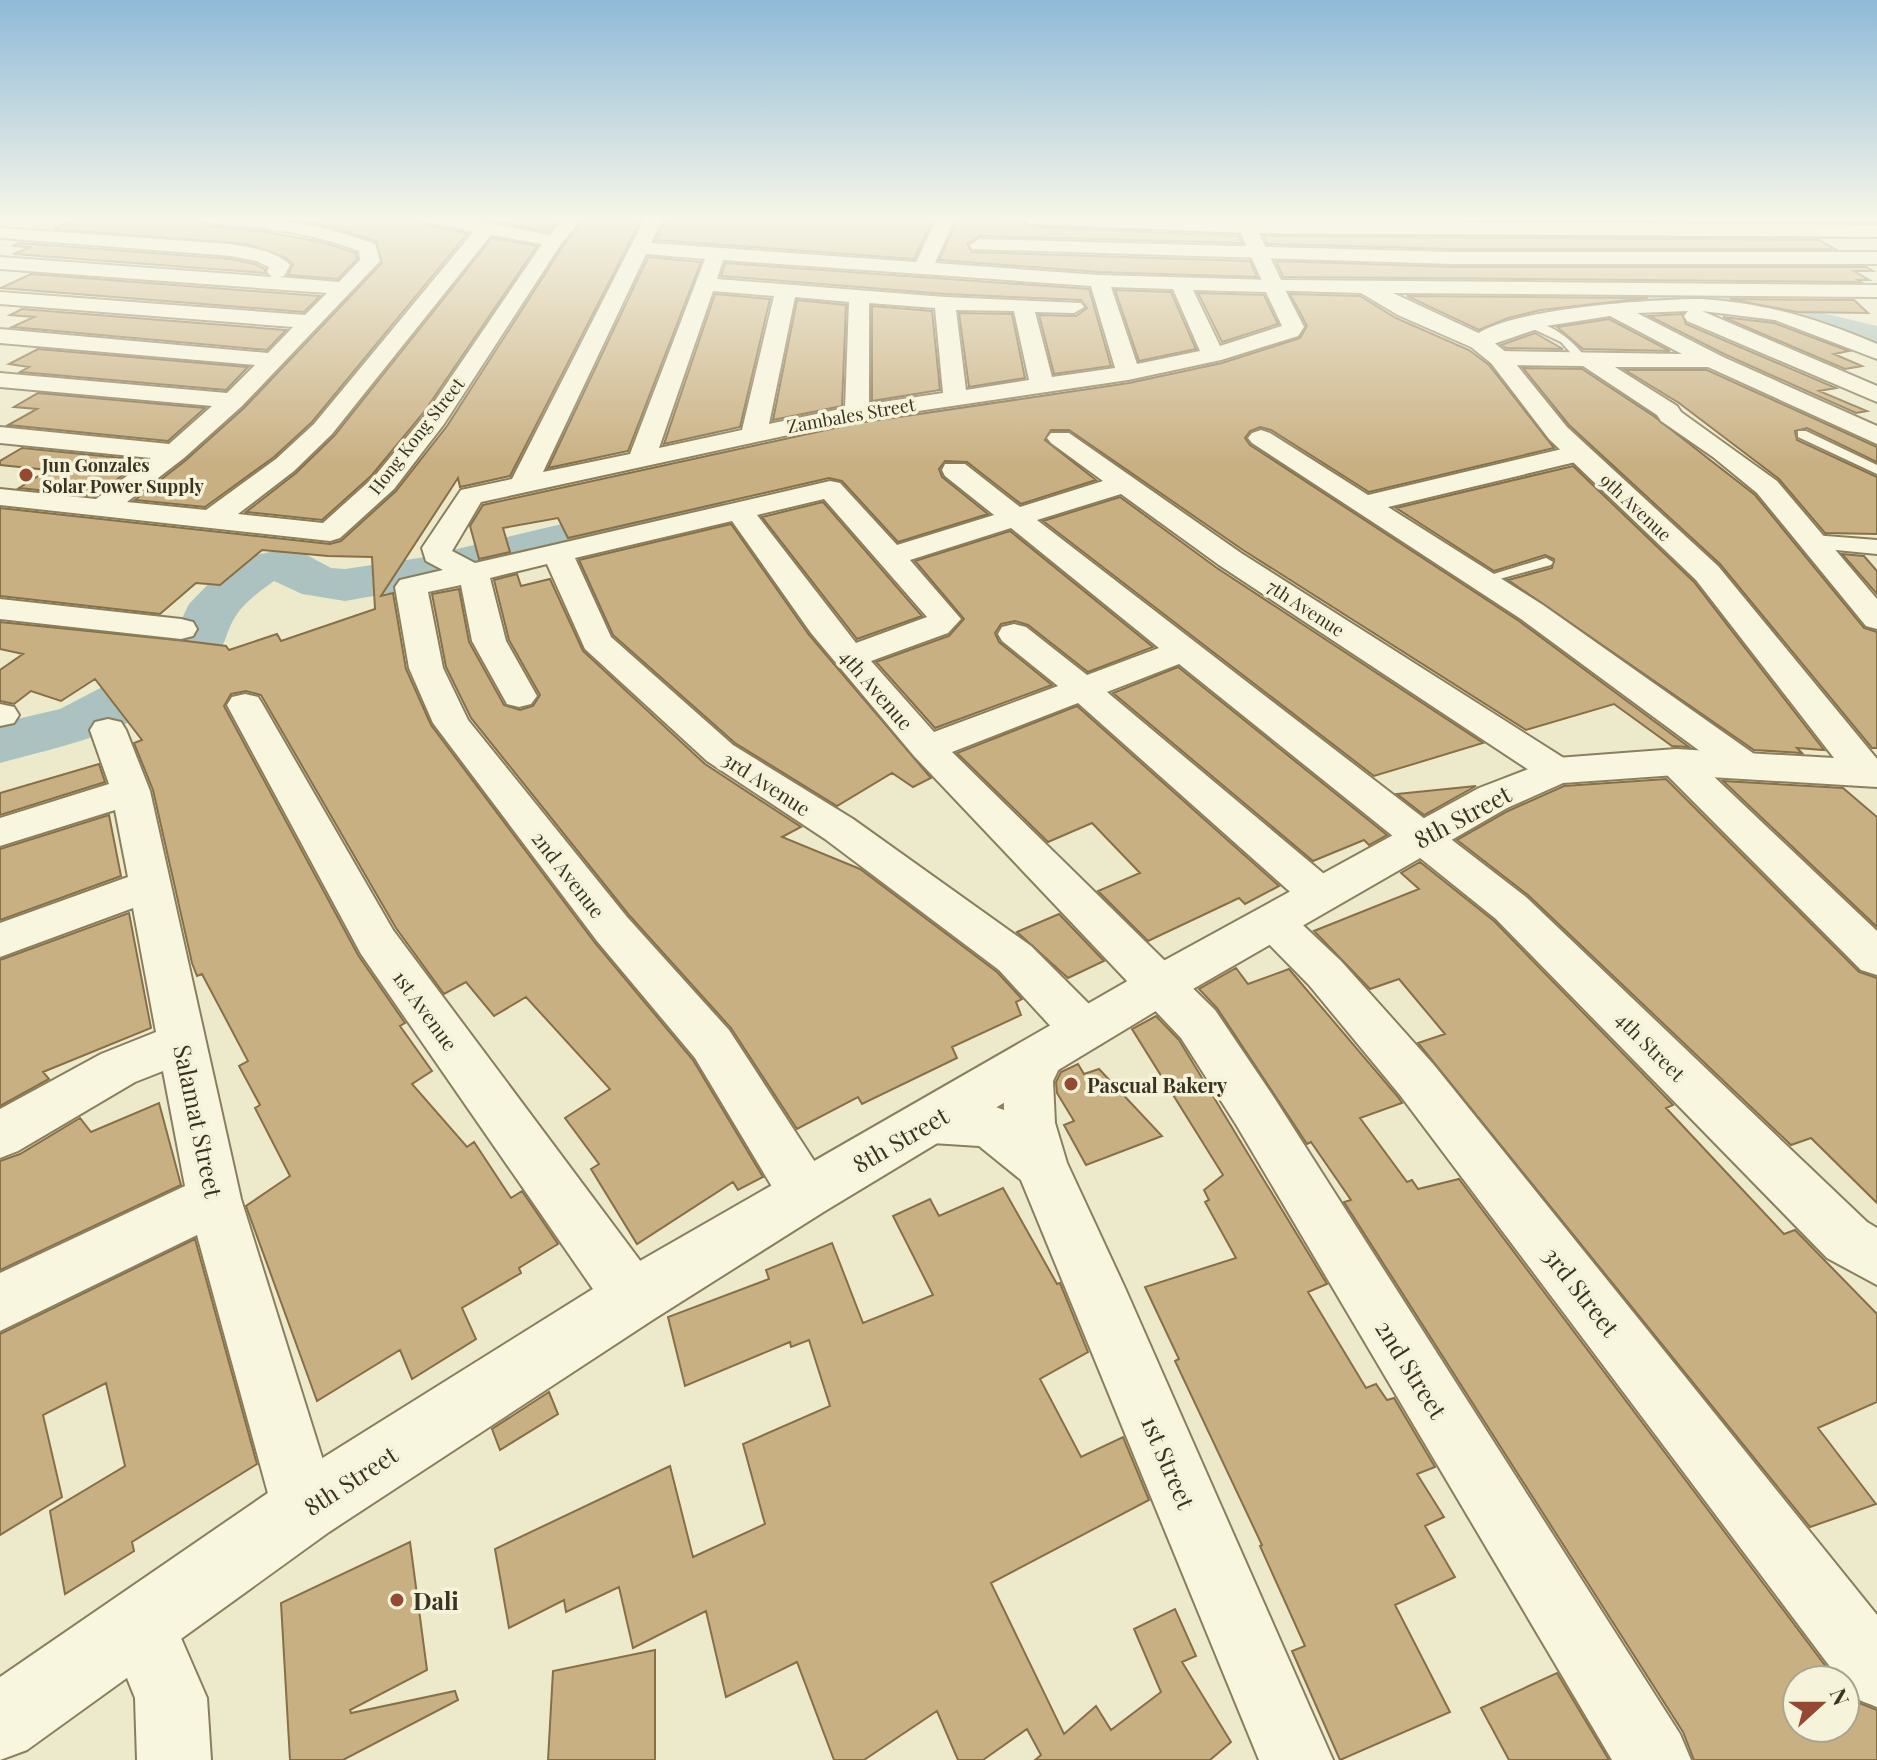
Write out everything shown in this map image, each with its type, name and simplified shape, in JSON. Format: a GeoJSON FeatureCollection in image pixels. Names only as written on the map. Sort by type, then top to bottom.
{"type":"FeatureCollection","features":[{"type":"Feature","properties":{"kind":"street"},"geometry":{"type":"LineString","coordinates":[[27,300],[309,322]]}},
{"type":"Feature","properties":{"kind":"street"},"geometry":{"type":"LineString","coordinates":[[102,508],[175,452],[233,401],[332,300]]}},
{"type":"Feature","properties":{"kind":"street"},"geometry":{"type":"LineString","coordinates":[[213,519],[285,465],[323,429],[428,300]]}},
{"type":"Feature","properties":{"kind":"street","name":"Hong Kong Street"},"geometry":{"type":"LineString","coordinates":[[0,497],[330,532],[384,483],[435,419],[514,300]]}},
{"type":"Feature","properties":{"kind":"street"},"geometry":{"type":"LineString","coordinates":[[524,483],[612,300]]}},
{"type":"Feature","properties":{"kind":"street"},"geometry":{"type":"LineString","coordinates":[[641,460],[698,300]]}},
{"type":"Feature","properties":{"kind":"street"},"geometry":{"type":"LineString","coordinates":[[754,433],[784,300]]}},
{"type":"Feature","properties":{"kind":"street"},"geometry":{"type":"LineString","coordinates":[[857,413],[859,300]]}},
{"type":"Feature","properties":{"kind":"street"},"geometry":{"type":"LineString","coordinates":[[910,300],[1107,308]]}},
{"type":"Feature","properties":{"kind":"street"},"geometry":{"type":"LineString","coordinates":[[1105,300],[1128,373]]}},
{"type":"Feature","properties":{"kind":"street"},"geometry":{"type":"LineString","coordinates":[[1188,300],[1213,355]]}},
{"type":"Feature","properties":{"kind":"street","name":"Zambales Street"},"geometry":{"type":"LineString","coordinates":[[460,566],[437,555],[437,548],[471,496],[857,413],[1128,373],[1213,355],[1290,331],[1293,327],[1280,300]]}},
{"type":"Feature","properties":{"kind":"street","name":"9th Avenue"},"geometry":{"type":"LineString","coordinates":[[1389,300],[1478,343],[1558,433],[1707,573],[1873,777]]}},
{"type":"Feature","properties":{"kind":"street"},"geometry":{"type":"LineString","coordinates":[[1594,300],[1715,362],[1877,436]]}},
{"type":"Feature","properties":{"kind":"street"},"geometry":{"type":"LineString","coordinates":[[1817,300],[1842,317],[1877,331]]}},
{"type":"Feature","properties":{"kind":"street"},"geometry":{"type":"LineString","coordinates":[[945,303],[955,397]]}},
{"type":"Feature","properties":{"kind":"street"},"geometry":{"type":"LineString","coordinates":[[1023,305],[1042,385]]}},
{"type":"Feature","properties":{"kind":"street"},"geometry":{"type":"LineString","coordinates":[[1478,343],[1497,333],[1531,324],[1612,309],[1725,306],[1769,312],[1816,326],[1877,352]]}},
{"type":"Feature","properties":{"kind":"street"},"geometry":{"type":"LineString","coordinates":[[1676,307],[1877,395]]}},
{"type":"Feature","properties":{"kind":"street"},"geometry":{"type":"LineString","coordinates":[[0,336],[274,360]]}},
{"type":"Feature","properties":{"kind":"street"},"geometry":{"type":"LineString","coordinates":[[1478,343],[1585,359],[1715,362]]}},
{"type":"Feature","properties":{"kind":"street"},"geometry":{"type":"LineString","coordinates":[[1585,359],[1668,411],[1670,416],[1722,451],[1767,487],[1877,619]]}},
{"type":"Feature","properties":{"kind":"street"},"geometry":{"type":"LineString","coordinates":[[0,380],[233,401]]}},
{"type":"Feature","properties":{"kind":"street"},"geometry":{"type":"LineString","coordinates":[[0,435],[175,452]]}},
{"type":"Feature","properties":{"kind":"street","name":"7th Avenue"},"geometry":{"type":"LineString","coordinates":[[1060,438],[1230,559],[1557,771]]}},
{"type":"Feature","properties":{"kind":"street"},"geometry":{"type":"LineString","coordinates":[[1261,438],[1532,612],[1744,765]]}},
{"type":"Feature","properties":{"kind":"street"},"geometry":{"type":"LineString","coordinates":[[1364,504],[1579,453]]}},
{"type":"Feature","properties":{"kind":"street","name":"4th Street"},"geometry":{"type":"LineString","coordinates":[[955,470],[1511,908],[1847,1240],[1877,1258]]}},
{"type":"Feature","properties":{"kind":"street"},"geometry":{"type":"LineString","coordinates":[[891,556],[1124,484]]}},
{"type":"Feature","properties":{"kind":"street"},"geometry":{"type":"LineString","coordinates":[[519,696],[489,641],[460,566],[558,554],[830,489],[944,614],[945,621],[850,657]]}},
{"type":"Feature","properties":{"kind":"street","name":"4th Avenue"},"geometry":{"type":"LineString","coordinates":[[740,512],[823,626],[927,748],[1162,984]]}},
{"type":"Feature","properties":{"kind":"street"},"geometry":{"type":"LineString","coordinates":[[1813,542],[1877,547]]}},
{"type":"Feature","properties":{"kind":"street","name":"3rd Avenue"},"geometry":{"type":"LineString","coordinates":[[558,554],[597,642],[608,653],[720,753],[839,829],[1015,958],[1053,994],[1062,1043]]}},
{"type":"Feature","properties":{"kind":"street","name":"2nd Avenue"},"geometry":{"type":"LineString","coordinates":[[460,566],[411,587],[426,668],[451,723],[612,929],[712,1044],[805,1193]]}},
{"type":"Feature","properties":{"kind":"street"},"geometry":{"type":"LineString","coordinates":[[0,609],[181,629]]}},
{"type":"Feature","properties":{"kind":"street"},"geometry":{"type":"LineString","coordinates":[[1014,634],[1084,690],[1321,895]]}},
{"type":"Feature","properties":{"kind":"street"},"geometry":{"type":"LineString","coordinates":[[927,748],[1182,651]]}},
{"type":"Feature","properties":{"kind":"street","name":"1st Avenue"},"geometry":{"type":"LineString","coordinates":[[245,705],[377,942],[633,1298]]}},
{"type":"Feature","properties":{"kind":"street","name":"Salamat Street"},"geometry":{"type":"LineString","coordinates":[[108,730],[131,791],[214,1199],[305,1508]]}},
{"type":"Feature","properties":{"kind":"street"},"geometry":{"type":"LineString","coordinates":[[1676,762],[1877,958]]}},
{"type":"Feature","properties":{"kind":"street","name":"8th Street"},"geometry":{"type":"LineString","coordinates":[[0,1723],[305,1508],[633,1298],[805,1193],[1162,984],[1516,786],[1557,771],[1676,762],[1873,777]]}},
{"type":"Feature","properties":{"kind":"street"},"geometry":{"type":"LineString","coordinates":[[0,832],[131,791]]}},
{"type":"Feature","properties":{"kind":"street"},"geometry":{"type":"LineString","coordinates":[[0,940],[150,885]]}},
{"type":"Feature","properties":{"kind":"street","name":"3rd Street"},"geometry":{"type":"LineString","coordinates":[[1274,923],[1325,973],[1417,1080],[1877,1671]]}},
{"type":"Feature","properties":{"kind":"street","name":"2nd Street"},"geometry":{"type":"LineString","coordinates":[[1162,984],[1198,1024],[1255,1111],[1654,1760]]}},
{"type":"Feature","properties":{"kind":"street"},"geometry":{"type":"LineString","coordinates":[[0,1135],[118,1068],[182,1042]]}},
{"type":"Feature","properties":{"kind":"street","name":"1st Street"},"geometry":{"type":"LineString","coordinates":[[1062,1043],[1028,1080],[1030,1123],[1041,1164],[1296,1760]]}},
{"type":"Feature","properties":{"kind":"street","name":"1st Street"},"geometry":{"type":"LineString","coordinates":[[932,1121],[969,1120],[1009,1134],[1041,1164]]}},
{"type":"Feature","properties":{"kind":"street"},"geometry":{"type":"LineString","coordinates":[[0,1303],[214,1199]]}},
{"type":"Feature","properties":{"kind":"street"},"geometry":{"type":"LineString","coordinates":[[140,1623],[171,1698],[174,1760]]}},
{"type":"Feature","properties":{"kind":"lane"},"geometry":{"type":"LineString","coordinates":[[1531,324],[1565,340],[1585,359]]}},
{"type":"Feature","properties":{"kind":"lane"},"geometry":{"type":"LineString","coordinates":[[1802,434],[1877,470]]}},
{"type":"Feature","properties":{"kind":"lane"},"geometry":{"type":"LineString","coordinates":[[1481,580],[1546,562]]}},
{"type":"Feature","properties":{"kind":"building"},"geometry":{"type":"Polygon","coordinates":[[[154,300],[316,300],[304,312],[154,300]]]}},
{"type":"Feature","properties":{"kind":"building"},"geometry":{"type":"Polygon","coordinates":[[[347,300],[413,300],[312,422],[274,457],[205,507],[135,500],[244,408],[347,300]]]}},
{"type":"Feature","properties":{"kind":"building"},"geometry":{"type":"Polygon","coordinates":[[[442,300],[500,300],[424,412],[372,475],[322,520],[246,512],[296,473],[334,436],[442,300]]]}},
{"type":"Feature","properties":{"kind":"building"},"geometry":{"type":"Polygon","coordinates":[[[528,300],[600,300],[510,476],[460,487],[458,478],[381,596],[393,593],[406,669],[431,725],[595,943],[693,1060],[763,1177],[738,1190],[733,1182],[637,1244],[591,1169],[599,1164],[565,1118],[610,1089],[526,997],[494,1016],[466,982],[444,994],[396,928],[261,695],[246,691],[231,694],[224,706],[358,955],[405,1023],[400,1026],[432,1071],[412,1084],[467,1147],[474,1142],[511,1198],[522,1191],[558,1244],[519,1268],[521,1273],[462,1308],[476,1339],[412,1379],[400,1350],[317,1401],[246,1206],[290,1176],[255,1108],[260,1105],[239,1066],[248,1061],[202,974],[197,976],[192,963],[153,790],[134,743],[142,740],[95,679],[61,701],[31,691],[14,704],[0,701],[0,670],[23,654],[0,649],[0,622],[186,641],[226,646],[229,650],[277,634],[281,641],[375,609],[372,557],[262,550],[220,585],[196,583],[160,614],[0,596],[0,508],[330,544],[341,541],[396,491],[447,426],[528,300]]]}},
{"type":"Feature","properties":{"kind":"building"},"geometry":{"type":"Polygon","coordinates":[[[628,300],[686,300],[628,451],[548,468],[628,300]]]}},
{"type":"Feature","properties":{"kind":"building"},"geometry":{"type":"Polygon","coordinates":[[[713,300],[770,300],[740,427],[664,444],[713,300]]]}},
{"type":"Feature","properties":{"kind":"building"},"geometry":{"type":"Polygon","coordinates":[[[797,300],[846,305],[842,406],[773,420],[797,300]]]}},
{"type":"Feature","properties":{"kind":"building"},"geometry":{"type":"Polygon","coordinates":[[[1081,300],[1092,300],[1111,366],[1054,374],[1039,315],[1076,316],[1087,308],[1081,300]]]}},
{"type":"Feature","properties":{"kind":"building"},"geometry":{"type":"Polygon","coordinates":[[[1118,300],[1175,300],[1196,349],[1139,361],[1118,300]]]}},
{"type":"Feature","properties":{"kind":"building"},"geometry":{"type":"Polygon","coordinates":[[[1201,300],[1266,300],[1278,324],[1222,342],[1201,300]]]}},
{"type":"Feature","properties":{"kind":"building"},"geometry":{"type":"Polygon","coordinates":[[[1293,300],[1367,300],[1396,318],[1469,350],[1489,365],[1554,448],[1369,492],[1271,430],[1260,427],[1250,431],[1245,438],[1250,445],[1519,621],[1689,747],[1672,746],[1614,704],[1526,730],[1243,550],[1069,430],[1051,430],[1045,440],[1096,480],[1021,504],[967,462],[945,461],[939,469],[942,477],[988,514],[898,542],[842,481],[829,478],[568,538],[558,518],[503,528],[510,552],[479,559],[470,526],[483,505],[858,423],[1129,383],[1222,363],[1300,338],[1307,326],[1293,300]]]}},
{"type":"Feature","properties":{"kind":"building"},"geometry":{"type":"Polygon","coordinates":[[[1416,300],[1629,300],[1541,310],[1508,318],[1479,330],[1416,300]]]}},
{"type":"Feature","properties":{"kind":"building"},"geometry":{"type":"Polygon","coordinates":[[[1736,300],[1854,300],[1868,313],[1797,312],[1736,300]]]}},
{"type":"Feature","properties":{"kind":"building"},"geometry":{"type":"Polygon","coordinates":[[[872,306],[932,311],[940,390],[872,401],[872,306]]]}},
{"type":"Feature","properties":{"kind":"building"},"geometry":{"type":"Polygon","coordinates":[[[22,309],[286,330],[267,350],[12,327],[34,317],[10,315],[22,309]]]}},
{"type":"Feature","properties":{"kind":"building"},"geometry":{"type":"Polygon","coordinates":[[[959,313],[1012,314],[1025,378],[969,387],[959,313]]]}},
{"type":"Feature","properties":{"kind":"building"},"geometry":{"type":"Polygon","coordinates":[[[1682,314],[1686,324],[1836,388],[1819,391],[1867,411],[1856,413],[1724,354],[1649,316],[1682,314]]]}},
{"type":"Feature","properties":{"kind":"building"},"geometry":{"type":"Polygon","coordinates":[[[1723,317],[1774,323],[1849,351],[1834,354],[1862,366],[1845,369],[1723,317]]]}},
{"type":"Feature","properties":{"kind":"building"},"geometry":{"type":"Polygon","coordinates":[[[1609,319],[1670,351],[1583,349],[1557,327],[1609,319]]]}},
{"type":"Feature","properties":{"kind":"building"},"geometry":{"type":"Polygon","coordinates":[[[1535,333],[1563,349],[1506,348],[1501,345],[1535,333]]]}},
{"type":"Feature","properties":{"kind":"building"},"geometry":{"type":"Polygon","coordinates":[[[38,349],[248,367],[226,390],[20,372],[29,367],[9,364],[38,349]]]}},
{"type":"Feature","properties":{"kind":"building"},"geometry":{"type":"Polygon","coordinates":[[[1523,368],[1582,369],[1655,417],[1755,495],[1864,628],[1877,632],[1877,748],[1872,748],[1720,564],[1569,425],[1523,368]]]}},
{"type":"Feature","properties":{"kind":"building"},"geometry":{"type":"Polygon","coordinates":[[[1625,370],[1707,370],[1877,447],[1877,462],[1807,428],[1795,431],[1797,440],[1877,477],[1877,534],[1825,533],[1779,479],[1679,403],[1625,370]]]}},
{"type":"Feature","properties":{"kind":"building"},"geometry":{"type":"Polygon","coordinates":[[[38,393],[205,408],[168,441],[8,425],[37,409],[14,407],[38,393]]]}},
{"type":"Feature","properties":{"kind":"building"},"geometry":{"type":"Polygon","coordinates":[[[22,448],[143,460],[95,496],[19,488],[48,470],[0,465],[0,461],[22,448]]]}},
{"type":"Feature","properties":{"kind":"building"},"geometry":{"type":"Polygon","coordinates":[[[1573,466],[1694,582],[1824,750],[1797,748],[1802,753],[1754,750],[1508,580],[1552,568],[1554,559],[1545,555],[1494,571],[1396,508],[1573,466]]]}},
{"type":"Feature","properties":{"kind":"building"},"geometry":{"type":"Polygon","coordinates":[[[1120,497],[1217,568],[1483,743],[1374,776],[1043,521],[1120,497]]]}},
{"type":"Feature","properties":{"kind":"building"},"geometry":{"type":"Polygon","coordinates":[[[823,502],[922,616],[857,639],[762,517],[823,502]]]}},
{"type":"Feature","properties":{"kind":"building"},"geometry":{"type":"Polygon","coordinates":[[[731,524],[809,635],[931,778],[913,787],[892,773],[837,806],[735,743],[613,635],[579,560],[731,524]]]}},
{"type":"Feature","properties":{"kind":"building"},"geometry":{"type":"Polygon","coordinates":[[[1010,531],[1153,647],[1088,672],[1028,625],[1015,621],[1001,624],[995,633],[999,642],[1052,685],[935,728],[876,662],[949,636],[964,619],[915,561],[1010,531]]]}},
{"type":"Feature","properties":{"kind":"building"},"geometry":{"type":"Polygon","coordinates":[[[1842,554],[1864,556],[1877,571],[1877,594],[1842,554]]]}},
{"type":"Feature","properties":{"kind":"building"},"geometry":{"type":"Polygon","coordinates":[[[517,574],[521,586],[550,579],[583,651],[705,764],[801,827],[782,837],[860,869],[997,972],[1022,999],[1016,1002],[1021,1015],[952,1047],[957,1058],[862,1104],[858,1097],[797,1129],[731,1028],[629,915],[471,718],[446,667],[432,594],[459,589],[469,642],[504,705],[520,710],[533,706],[540,695],[509,640],[494,580],[517,574]]]}},
{"type":"Feature","properties":{"kind":"building"},"geometry":{"type":"Polygon","coordinates":[[[1178,667],[1387,835],[1369,845],[1364,840],[1313,861],[1113,693],[1178,667]]]}},
{"type":"Feature","properties":{"kind":"building"},"geometry":{"type":"Polygon","coordinates":[[[1077,706],[1279,886],[1245,904],[1239,898],[1148,941],[1098,891],[1140,873],[1092,823],[1048,842],[957,753],[1077,706]]]}},
{"type":"Feature","properties":{"kind":"building"},"geometry":{"type":"Polygon","coordinates":[[[99,764],[105,782],[0,815],[0,793],[99,764]]]}},
{"type":"Feature","properties":{"kind":"building"},"geometry":{"type":"Polygon","coordinates":[[[1666,779],[1859,972],[1877,978],[1877,1203],[1811,1138],[1791,1145],[1528,895],[1457,840],[1508,811],[1564,786],[1666,779]]]}},
{"type":"Feature","properties":{"kind":"building"},"geometry":{"type":"Polygon","coordinates":[[[1723,781],[1843,788],[1877,817],[1877,927],[1723,781]]]}},
{"type":"Feature","properties":{"kind":"building"},"geometry":{"type":"Polygon","coordinates":[[[1476,786],[1424,815],[1397,794],[1476,786]]]}},
{"type":"Feature","properties":{"kind":"building"},"geometry":{"type":"Polygon","coordinates":[[[109,815],[121,876],[0,920],[0,849],[109,815]]]}},
{"type":"Feature","properties":{"kind":"building"},"geometry":{"type":"Polygon","coordinates":[[[1420,862],[1494,921],[1673,1105],[1666,1108],[1784,1234],[1795,1230],[1877,1314],[1877,1402],[1818,1428],[1876,1504],[1810,1527],[1418,1043],[1445,1034],[1399,979],[1370,989],[1314,931],[1419,889],[1401,873],[1420,862]]]}},
{"type":"Feature","properties":{"kind":"building"},"geometry":{"type":"Polygon","coordinates":[[[129,913],[151,1028],[43,1072],[49,1079],[0,1106],[0,960],[129,913]]]}},
{"type":"Feature","properties":{"kind":"building"},"geometry":{"type":"Polygon","coordinates":[[[1059,914],[1104,961],[1068,978],[1017,932],[1059,914]]]}},
{"type":"Feature","properties":{"kind":"building"},"geometry":{"type":"Polygon","coordinates":[[[1236,968],[1248,984],[1289,969],[1402,1103],[1360,1118],[1407,1182],[1412,1180],[1418,1189],[1459,1179],[1824,1664],[1781,1664],[1781,1744],[1861,1744],[1861,1704],[1877,1710],[1877,1760],[1694,1760],[1683,1732],[1344,1202],[1351,1200],[1311,1142],[1307,1144],[1217,1008],[1199,989],[1236,968]]]}},
{"type":"Feature","properties":{"kind":"building"},"geometry":{"type":"Polygon","coordinates":[[[1156,1016],[1179,1040],[1327,1284],[1308,1292],[1366,1388],[1376,1384],[1387,1400],[1394,1398],[1435,1467],[1417,1474],[1444,1517],[1425,1526],[1455,1577],[1395,1605],[1450,1712],[1340,1760],[1292,1651],[1305,1646],[1262,1545],[1175,1361],[1179,1359],[1145,1287],[1236,1258],[1205,1202],[1209,1200],[1204,1190],[1223,1175],[1132,1029],[1156,1016]]]}},
{"type":"Feature","properties":{"kind":"building"},"geometry":{"type":"Polygon","coordinates":[[[1078,1064],[1084,1074],[1099,1069],[1162,1136],[1086,1165],[1064,1125],[1074,1121],[1057,1093],[1056,1082],[1061,1072],[1078,1064]]]}},
{"type":"Feature","properties":{"kind":"building"},"geometry":{"type":"Polygon","coordinates":[[[159,1103],[181,1185],[0,1270],[0,1161],[20,1154],[80,1118],[91,1132],[159,1103]]]}},
{"type":"Feature","properties":{"kind":"building"},"geometry":{"type":"Polygon","coordinates":[[[1003,1188],[1057,1284],[1060,1283],[1088,1352],[1040,1379],[1081,1457],[1123,1437],[1149,1500],[991,1583],[1064,1734],[1096,1706],[1111,1730],[1161,1692],[1134,1629],[1175,1609],[1196,1656],[1182,1662],[1231,1742],[1210,1760],[1035,1760],[1041,1755],[1027,1729],[983,1760],[958,1760],[937,1711],[864,1760],[834,1760],[797,1662],[726,1697],[706,1611],[633,1648],[619,1587],[566,1612],[564,1600],[509,1628],[495,1549],[670,1466],[693,1557],[765,1524],[743,1444],[830,1406],[809,1340],[791,1347],[790,1342],[685,1386],[668,1317],[769,1279],[766,1270],[832,1243],[863,1323],[933,1295],[893,1216],[930,1199],[939,1216],[1003,1188]]]}},
{"type":"Feature","properties":{"kind":"building"},"geometry":{"type":"Polygon","coordinates":[[[195,1239],[257,1464],[132,1542],[134,1551],[65,1594],[50,1511],[125,1466],[106,1383],[43,1415],[62,1497],[0,1535],[0,1334],[195,1239]]]}},
{"type":"Feature","properties":{"kind":"building"},"geometry":{"type":"Polygon","coordinates":[[[549,1392],[558,1414],[500,1450],[492,1429],[549,1392]]]}},
{"type":"Feature","properties":{"kind":"building"},"geometry":{"type":"Polygon","coordinates":[[[410,1542],[427,1670],[350,1710],[351,1713],[455,1691],[458,1700],[343,1760],[290,1760],[281,1603],[410,1542]]]}},
{"type":"Feature","properties":{"kind":"building"},"geometry":{"type":"Polygon","coordinates":[[[655,1650],[655,1760],[548,1760],[553,1671],[655,1650]]]}},
{"type":"Feature","properties":{"kind":"building"},"geometry":{"type":"Polygon","coordinates":[[[1557,1673],[1609,1760],[1509,1760],[1481,1708],[1557,1673]]]}},
{"type":"Feature","properties":{"kind":"waterway"},"geometry":{"type":"LineString","coordinates":[[1606,306],[1709,303],[1776,312],[1877,337]]}},
{"type":"Feature","properties":{"kind":"waterway"},"geometry":{"type":"LineString","coordinates":[[0,743],[80,723],[152,684],[175,667],[200,640],[208,615],[240,581],[258,569],[285,564],[320,583],[345,585],[419,573],[701,505]]}},
{"type":"Feature","properties":{"kind":"place","name":"Jun Gonzales Solar Power Supply"},"geometry":{"type":"Point","coordinates":[26,475]}},
{"type":"Feature","properties":{"kind":"place","name":"Pascual Bakery"},"geometry":{"type":"Point","coordinates":[1071,1084]}},
{"type":"Feature","properties":{"kind":"place","name":"Dali"},"geometry":{"type":"Point","coordinates":[397,1600]}}]}
